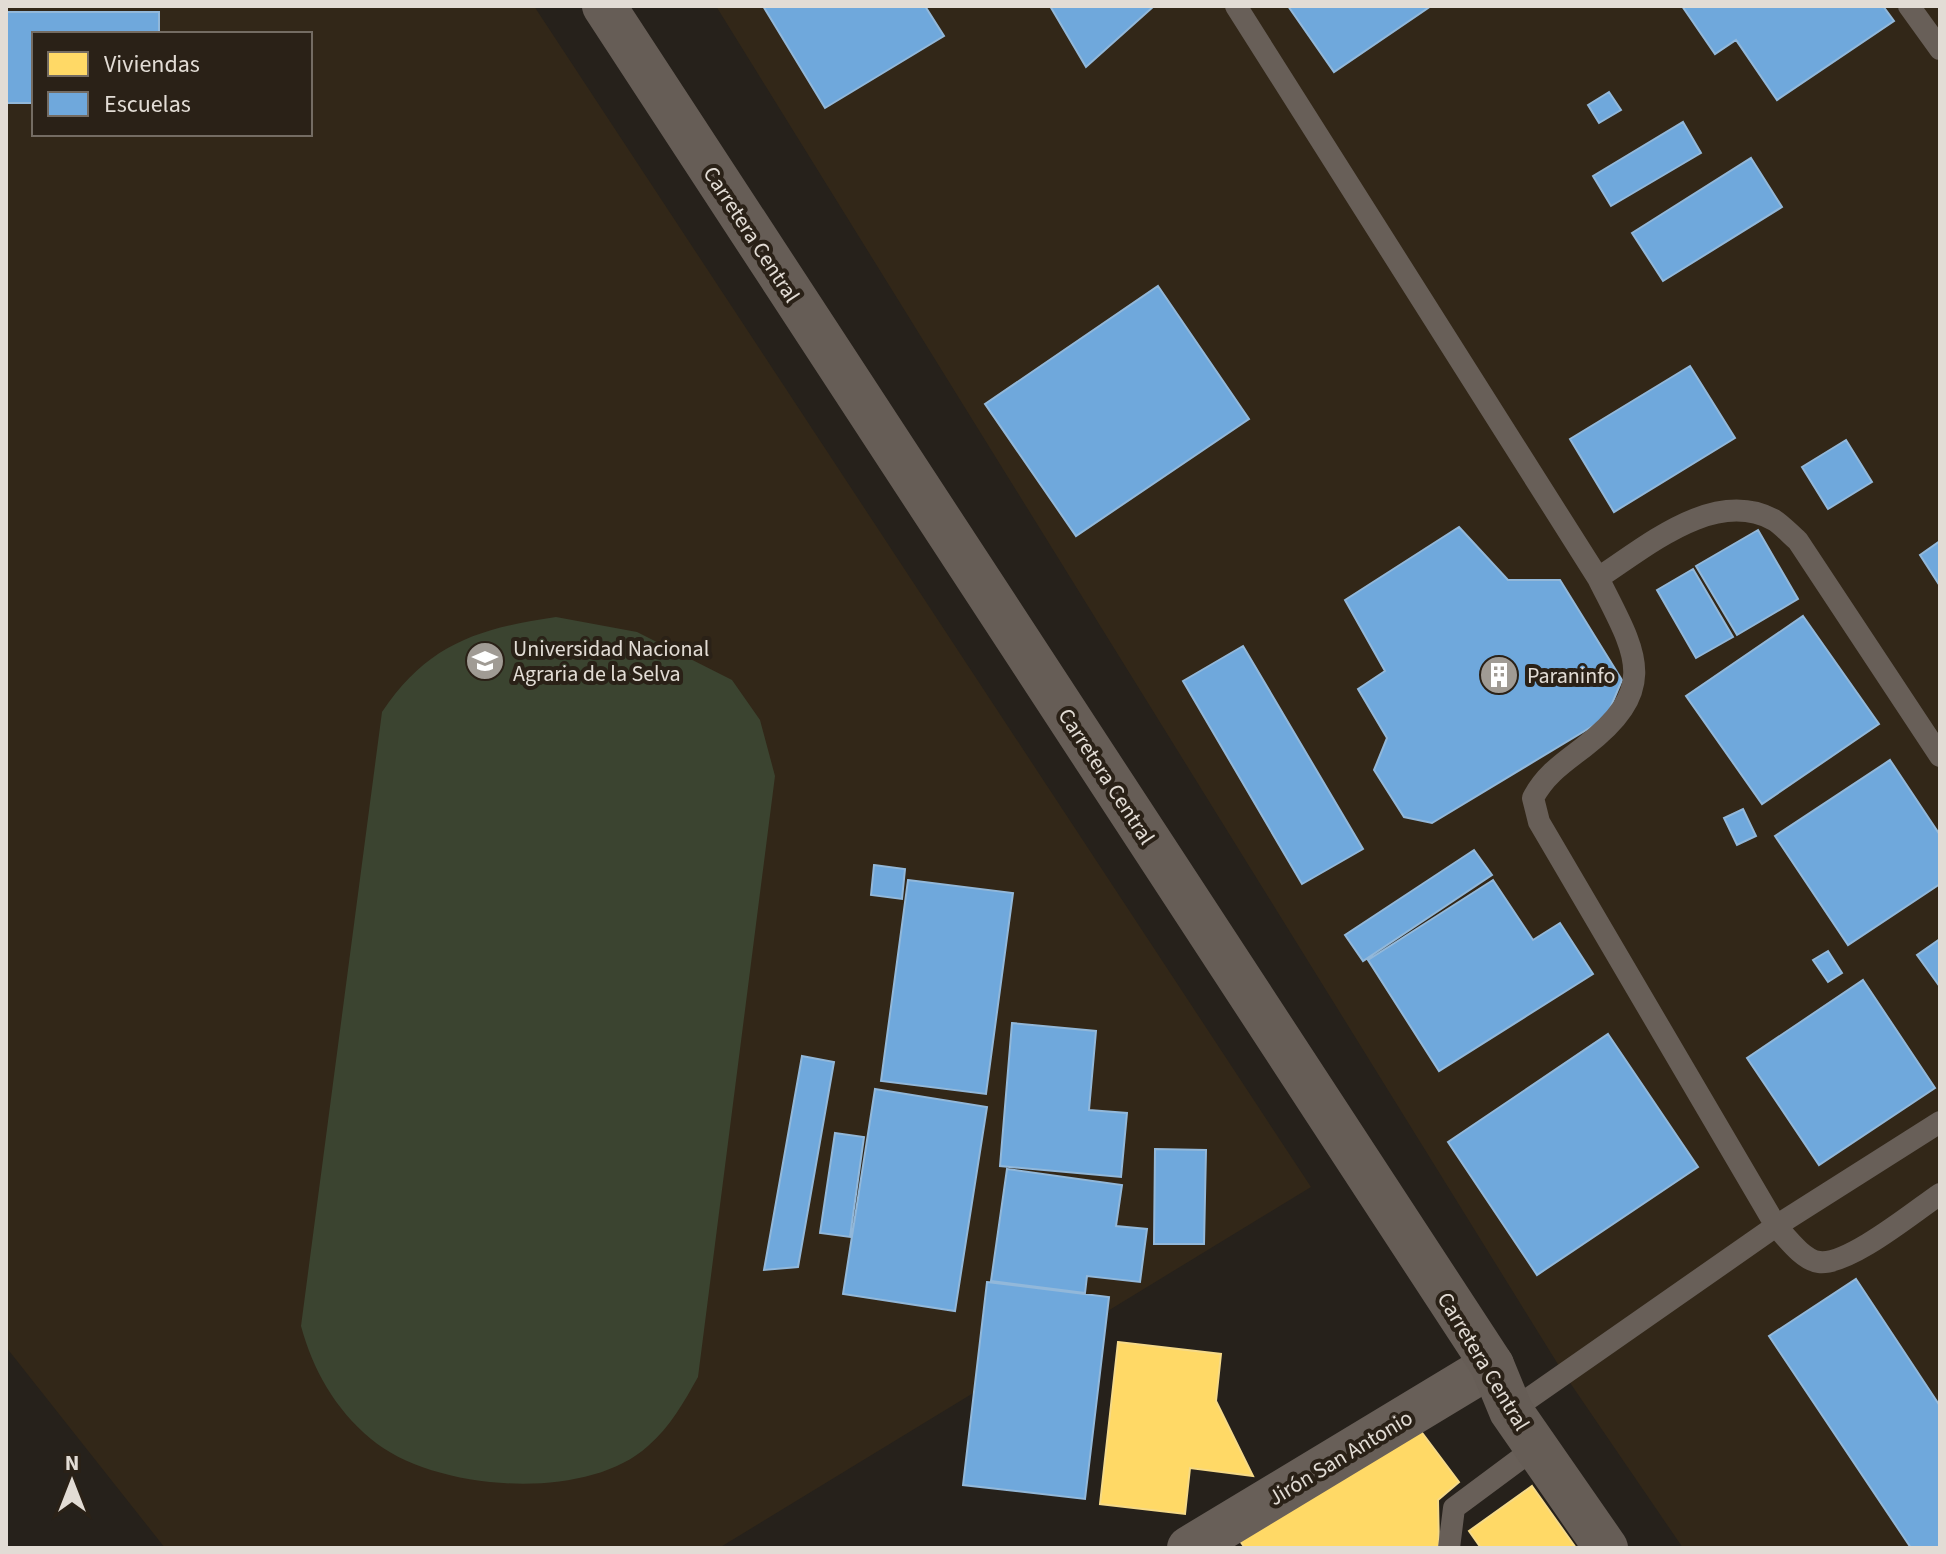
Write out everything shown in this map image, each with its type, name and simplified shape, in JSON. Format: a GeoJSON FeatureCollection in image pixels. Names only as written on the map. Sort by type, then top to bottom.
{"type":"FeatureCollection","features":[{"type":"Feature","properties":{"kind":"highway","name":"Carretera Central"},"geometry":{"type":"LineString","coordinates":[[604,6],[1492,1365],[1511,1411],[1606,1548]]}},
{"type":"Feature","properties":{"kind":"street","name":"Jirón San Antonio"},"geometry":{"type":"LineString","coordinates":[[1189,1548],[1492,1365]]}},
{"type":"Feature","properties":{"kind":"lane"},"geometry":{"type":"LineString","coordinates":[[1236,6],[1598,578],[1632,647],[1637,670],[1627,702],[1611,726],[1543,778],[1533,798],[1539,822],[1776,1226],[1800,1252],[1818,1262],[1838,1260],[1940,1194]]}},
{"type":"Feature","properties":{"kind":"lane"},"geometry":{"type":"LineString","coordinates":[[1909,6],[1940,49]]}},
{"type":"Feature","properties":{"kind":"lane"},"geometry":{"type":"LineString","coordinates":[[1598,578],[1681,524],[1710,515],[1743,512],[1773,520],[1798,541],[1940,756]]}},
{"type":"Feature","properties":{"kind":"lane"},"geometry":{"type":"LineString","coordinates":[[1511,1411],[1776,1226],[1940,1122]]}},
{"type":"Feature","properties":{"kind":"lane"},"geometry":{"type":"LineString","coordinates":[[1449,1548],[1454,1508],[1536,1447]]}},
{"type":"Feature","properties":{"kind":"shaded area","name":"Universidad Nacional Agraria de la Selva"},"geometry":{"type":"Polygon","coordinates":[[[6,6],[534,6],[1311,1187],[719,1548],[165,1548],[6,1347],[6,6]]]}},
{"type":"Feature","properties":{"kind":"shaded area"},"geometry":{"type":"Polygon","coordinates":[[[716,6],[1940,6],[1940,1548],[1683,1548],[1564,1374],[716,6]]]}},
{"type":"Feature","properties":{"kind":"green space"},"geometry":{"type":"Polygon","coordinates":[[[556,617],[637,632],[732,680],[760,720],[775,776],[698,1377],[663,1431],[648,1446],[621,1464],[587,1476],[549,1483],[509,1483],[469,1479],[431,1470],[398,1457],[371,1439],[347,1415],[327,1388],[301,1326],[382,712],[417,670],[457,643],[503,627],[556,617]]]}},
{"type":"Feature","properties":{"kind":"building: Viviendas"},"geometry":{"type":"Polygon","coordinates":[[[1118,1342],[1221,1354],[1216,1401],[1253,1476],[1190,1468],[1185,1514],[1100,1504],[1118,1342]]]}},
{"type":"Feature","properties":{"kind":"building: Viviendas"},"geometry":{"type":"Polygon","coordinates":[[[1417,1426],[1459,1482],[1438,1500],[1439,1548],[1245,1548],[1238,1538],[1417,1426]]]}},
{"type":"Feature","properties":{"kind":"building: Viviendas"},"geometry":{"type":"Polygon","coordinates":[[[1532,1486],[1576,1548],[1481,1548],[1469,1531],[1532,1486]]]}},
{"type":"Feature","properties":{"kind":"building: Escuelas"},"geometry":{"type":"Polygon","coordinates":[[[763,6],[925,6],[944,36],[825,108],[763,6]]]}},
{"type":"Feature","properties":{"kind":"building: Escuelas"},"geometry":{"type":"Polygon","coordinates":[[[1050,6],[1154,6],[1086,67],[1050,6]]]}},
{"type":"Feature","properties":{"kind":"building: Escuelas"},"geometry":{"type":"Polygon","coordinates":[[[1288,6],[1431,6],[1334,72],[1288,6]]]}},
{"type":"Feature","properties":{"kind":"building: Escuelas"},"geometry":{"type":"Polygon","coordinates":[[[1682,6],[1883,6],[1894,21],[1777,100],[1736,40],[1715,54],[1682,6]]]}},
{"type":"Feature","properties":{"kind":"building: Escuelas"},"geometry":{"type":"Polygon","coordinates":[[[6,12],[159,12],[159,32],[32,32],[32,103],[6,103],[6,12]]]}},
{"type":"Feature","properties":{"kind":"building: Escuelas"},"geometry":{"type":"Polygon","coordinates":[[[1609,92],[1621,110],[1599,123],[1588,105],[1609,92]]]}},
{"type":"Feature","properties":{"kind":"building: Escuelas"},"geometry":{"type":"Polygon","coordinates":[[[1683,122],[1701,153],[1611,206],[1593,176],[1683,122]]]}},
{"type":"Feature","properties":{"kind":"building: Escuelas"},"geometry":{"type":"Polygon","coordinates":[[[1751,158],[1782,207],[1663,281],[1632,233],[1751,158]]]}},
{"type":"Feature","properties":{"kind":"building: Escuelas"},"geometry":{"type":"Polygon","coordinates":[[[1158,286],[1249,419],[1076,536],[985,404],[1158,286]]]}},
{"type":"Feature","properties":{"kind":"building: Escuelas"},"geometry":{"type":"Polygon","coordinates":[[[1690,366],[1735,438],[1614,512],[1570,439],[1690,366]]]}},
{"type":"Feature","properties":{"kind":"building: Escuelas"},"geometry":{"type":"Polygon","coordinates":[[[1846,440],[1872,482],[1828,509],[1802,467],[1846,440]]]}},
{"type":"Feature","properties":{"kind":"building: Escuelas","name":"Paraninfo"},"geometry":{"type":"Polygon","coordinates":[[[1459,527],[1508,580],[1560,580],[1622,680],[1606,718],[1432,823],[1404,817],[1374,770],[1387,738],[1358,689],[1385,671],[1345,600],[1459,527]]]}},
{"type":"Feature","properties":{"kind":"building: Escuelas"},"geometry":{"type":"Polygon","coordinates":[[[1758,530],[1798,599],[1737,635],[1696,566],[1758,530]]]}},
{"type":"Feature","properties":{"kind":"building: Escuelas"},"geometry":{"type":"Polygon","coordinates":[[[1940,541],[1940,586],[1920,555],[1940,541]]]}},
{"type":"Feature","properties":{"kind":"building: Escuelas"},"geometry":{"type":"Polygon","coordinates":[[[1693,569],[1733,637],[1696,658],[1657,590],[1693,569]]]}},
{"type":"Feature","properties":{"kind":"building: Escuelas"},"geometry":{"type":"Polygon","coordinates":[[[1803,616],[1879,724],[1762,804],[1686,696],[1803,616]]]}},
{"type":"Feature","properties":{"kind":"building: Escuelas"},"geometry":{"type":"Polygon","coordinates":[[[1243,646],[1363,849],[1302,884],[1183,681],[1243,646]]]}},
{"type":"Feature","properties":{"kind":"building: Escuelas"},"geometry":{"type":"Polygon","coordinates":[[[1890,760],[1940,835],[1940,884],[1848,945],[1775,836],[1890,760]]]}},
{"type":"Feature","properties":{"kind":"building: Escuelas"},"geometry":{"type":"Polygon","coordinates":[[[1743,809],[1756,836],[1737,845],[1724,818],[1743,809]]]}},
{"type":"Feature","properties":{"kind":"building: Escuelas"},"geometry":{"type":"Polygon","coordinates":[[[1474,850],[1492,875],[1363,961],[1345,935],[1474,850]]]}},
{"type":"Feature","properties":{"kind":"building: Escuelas"},"geometry":{"type":"Polygon","coordinates":[[[874,865],[905,869],[902,899],[871,895],[874,865]]]}},
{"type":"Feature","properties":{"kind":"building: Escuelas"},"geometry":{"type":"Polygon","coordinates":[[[908,880],[1013,893],[986,1094],[881,1081],[908,880]]]}},
{"type":"Feature","properties":{"kind":"building: Escuelas"},"geometry":{"type":"Polygon","coordinates":[[[1493,880],[1533,940],[1560,923],[1593,974],[1439,1071],[1368,960],[1493,880]]]}},
{"type":"Feature","properties":{"kind":"building: Escuelas"},"geometry":{"type":"Polygon","coordinates":[[[1940,939],[1940,987],[1917,955],[1940,939]]]}},
{"type":"Feature","properties":{"kind":"building: Escuelas"},"geometry":{"type":"Polygon","coordinates":[[[1828,951],[1842,973],[1828,982],[1813,960],[1828,951]]]}},
{"type":"Feature","properties":{"kind":"building: Escuelas"},"geometry":{"type":"Polygon","coordinates":[[[1863,980],[1935,1088],[1819,1165],[1747,1058],[1863,980]]]}},
{"type":"Feature","properties":{"kind":"building: Escuelas"},"geometry":{"type":"Polygon","coordinates":[[[1012,1023],[1096,1031],[1089,1110],[1127,1113],[1121,1177],[1000,1166],[1012,1023]]]}},
{"type":"Feature","properties":{"kind":"building: Escuelas"},"geometry":{"type":"Polygon","coordinates":[[[1608,1034],[1698,1167],[1537,1275],[1448,1142],[1608,1034]]]}},
{"type":"Feature","properties":{"kind":"building: Escuelas"},"geometry":{"type":"Polygon","coordinates":[[[802,1056],[834,1062],[798,1267],[764,1270],[802,1056]]]}},
{"type":"Feature","properties":{"kind":"building: Escuelas"},"geometry":{"type":"Polygon","coordinates":[[[875,1089],[987,1107],[955,1311],[843,1294],[875,1089]]]}},
{"type":"Feature","properties":{"kind":"building: Escuelas"},"geometry":{"type":"Polygon","coordinates":[[[835,1133],[864,1137],[850,1237],[820,1233],[835,1133]]]}},
{"type":"Feature","properties":{"kind":"building: Escuelas"},"geometry":{"type":"Polygon","coordinates":[[[1155,1149],[1206,1150],[1204,1244],[1154,1244],[1155,1149]]]}},
{"type":"Feature","properties":{"kind":"building: Escuelas"},"geometry":{"type":"Polygon","coordinates":[[[1007,1169],[1122,1185],[1116,1226],[1147,1229],[1140,1282],[1087,1276],[1085,1293],[991,1281],[1007,1169]]]}},
{"type":"Feature","properties":{"kind":"building: Escuelas"},"geometry":{"type":"Polygon","coordinates":[[[1856,1279],[1940,1406],[1940,1548],[1911,1548],[1769,1336],[1856,1279]]]}},
{"type":"Feature","properties":{"kind":"building: Escuelas"},"geometry":{"type":"Polygon","coordinates":[[[987,1282],[1109,1297],[1085,1499],[963,1485],[987,1282]]]}},
{"type":"Feature","properties":{"kind":"place","name":"Universidad Nacional Agraria de la Selva"},"geometry":{"type":"Point","coordinates":[485,661]}},
{"type":"Feature","properties":{"kind":"place","name":"Paraninfo"},"geometry":{"type":"Point","coordinates":[1499,675]}}]}
